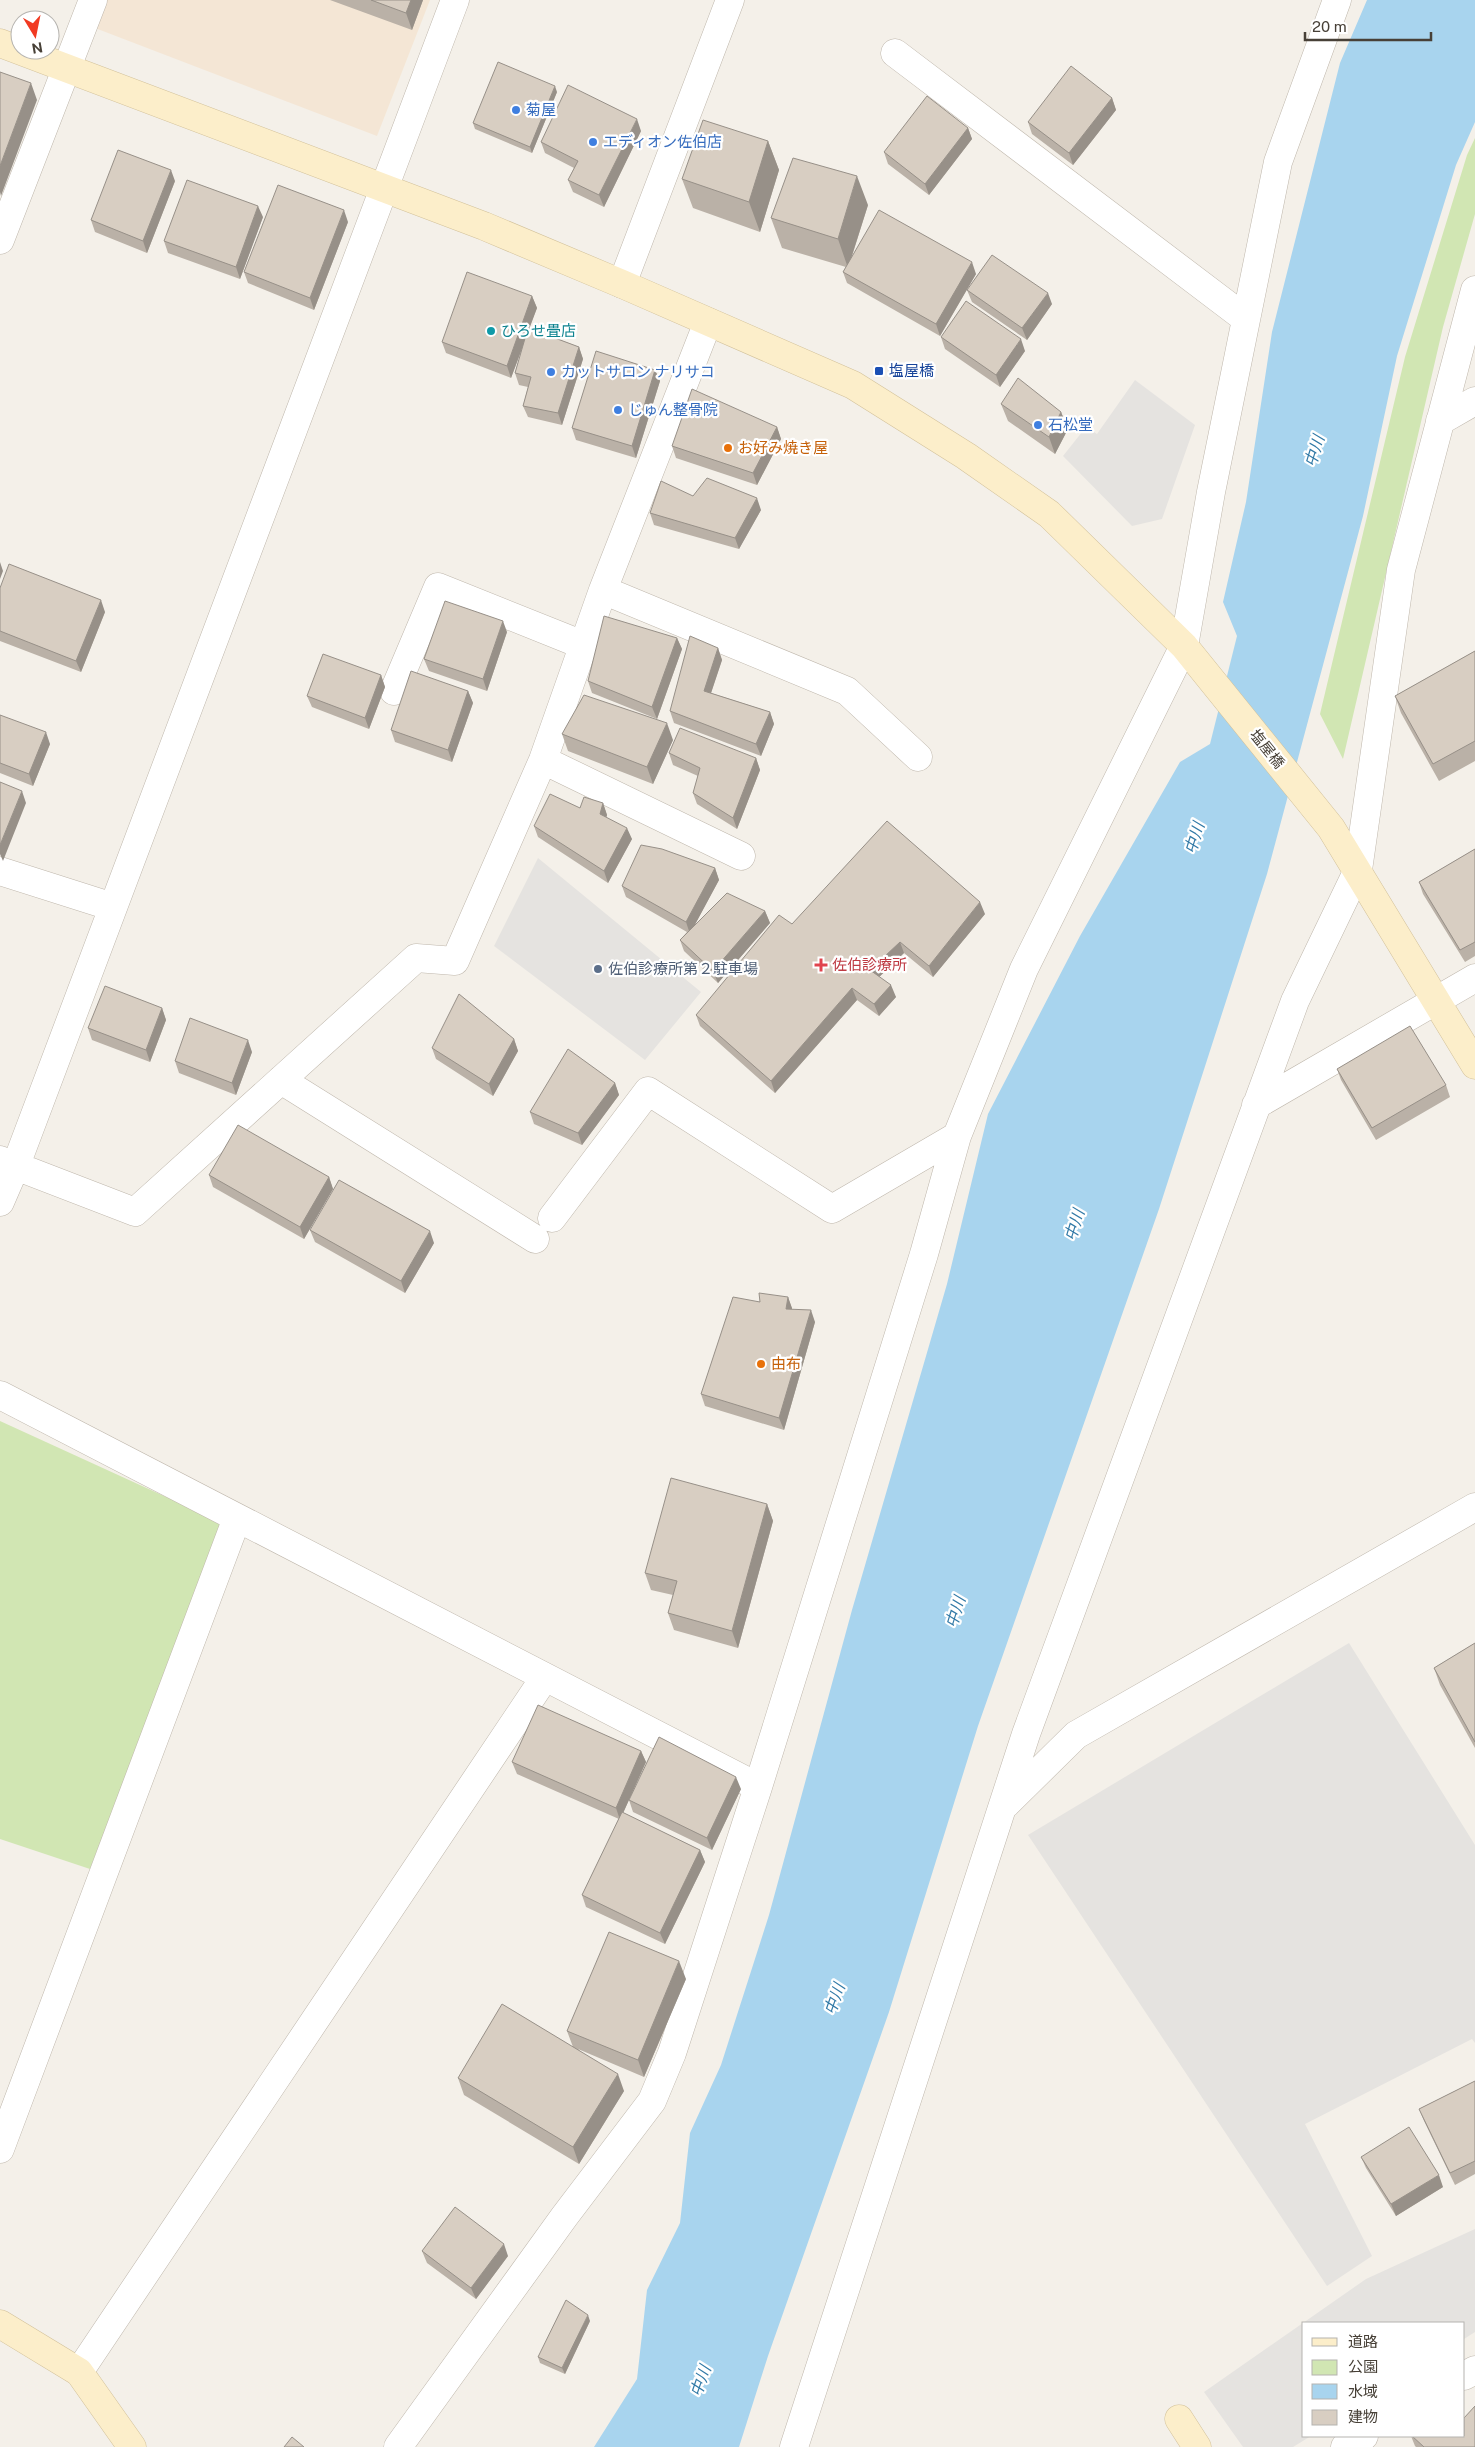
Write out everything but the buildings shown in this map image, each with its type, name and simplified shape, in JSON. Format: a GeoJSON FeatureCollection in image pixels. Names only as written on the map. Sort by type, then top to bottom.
{"type":"FeatureCollection","features":[{"type":"Feature","properties":{"kind":"street"},"geometry":{"type":"LineString","coordinates":[[0,240],[93,0]]}},
{"type":"Feature","properties":{"kind":"street"},"geometry":{"type":"LineString","coordinates":[[0,1202],[8,1163],[113,907],[455,0]]}},
{"type":"Feature","properties":{"kind":"street"},"geometry":{"type":"LineString","coordinates":[[622,284],[730,0]]}},
{"type":"Feature","properties":{"kind":"street"},"geometry":{"type":"LineString","coordinates":[[398,2447],[564,2217],[652,2101],[672,2053],[758,1787],[924,1254],[958,1136],[1024,969],[1184,646],[1211,492],[1278,162],[1337,0]]}},
{"type":"Feature","properties":{"kind":"street","name":"塩屋橋"},"geometry":{"type":"LineString","coordinates":[[0,43],[484,226],[853,385],[966,456],[1050,514],[1184,646],[1332,828],[1475,1065]]}},
{"type":"Feature","properties":{"kind":"street"},"geometry":{"type":"LineString","coordinates":[[895,53],[1246,319]]}},
{"type":"Feature","properties":{"kind":"street"},"geometry":{"type":"LineString","coordinates":[[794,2447],[1026,1734],[1295,1001],[1358,870],[1401,570],[1475,290]]}},
{"type":"Feature","properties":{"kind":"street"},"geometry":{"type":"LineString","coordinates":[[8,1163],[135,1212],[416,958],[454,961],[543,760],[603,590],[708,322]]}},
{"type":"Feature","properties":{"kind":"street"},"geometry":{"type":"LineString","coordinates":[[1440,421],[1475,401]]}},
{"type":"Feature","properties":{"kind":"street"},"geometry":{"type":"LineString","coordinates":[[394,691],[438,587],[584,645]]}},
{"type":"Feature","properties":{"kind":"street"},"geometry":{"type":"LineString","coordinates":[[603,590],[846,691],[918,757]]}},
{"type":"Feature","properties":{"kind":"street"},"geometry":{"type":"LineString","coordinates":[[543,760],[741,856]]}},
{"type":"Feature","properties":{"kind":"street"},"geometry":{"type":"LineString","coordinates":[[0,871],[113,907]]}},
{"type":"Feature","properties":{"kind":"street"},"geometry":{"type":"LineString","coordinates":[[1256,1105],[1475,978]]}},
{"type":"Feature","properties":{"kind":"street"},"geometry":{"type":"LineString","coordinates":[[281,1080],[536,1239]]}},
{"type":"Feature","properties":{"kind":"street"},"geometry":{"type":"LineString","coordinates":[[552,1218],[648,1091],[832,1209],[958,1136]]}},
{"type":"Feature","properties":{"kind":"street"},"geometry":{"type":"LineString","coordinates":[[0,1396],[758,1787]]}},
{"type":"Feature","properties":{"kind":"street"},"geometry":{"type":"LineString","coordinates":[[1004,1805],[1076,1735],[1475,1507]]}},
{"type":"Feature","properties":{"kind":"street"},"geometry":{"type":"LineString","coordinates":[[0,2149],[237,1518]]}},
{"type":"Feature","properties":{"kind":"street"},"geometry":{"type":"LineString","coordinates":[[79,2372],[545,1677]]}},
{"type":"Feature","properties":{"kind":"street"},"geometry":{"type":"LineString","coordinates":[[0,2324],[79,2372],[132,2447]]}},
{"type":"Feature","properties":{"kind":"street"},"geometry":{"type":"LineString","coordinates":[[1179,2419],[1197,2447]]}},
{"type":"Feature","properties":{"kind":"street"},"geometry":{"type":"LineString","coordinates":[[1345,2447],[1362,2437]]}},
{"type":"Feature","properties":{"kind":"shaded area"},"geometry":{"type":"Polygon","coordinates":[[[105,0],[430,0],[377,136],[95,28],[105,0]]]}},
{"type":"Feature","properties":{"kind":"shaded area"},"geometry":{"type":"Polygon","coordinates":[[[1135,380],[1195,425],[1162,519],[1132,526],[1063,456],[1086,427],[1097,434],[1135,380]]]}},
{"type":"Feature","properties":{"kind":"shaded area","name":"佐伯診療所第２駐車場"},"geometry":{"type":"Polygon","coordinates":[[[538,858],[701,992],[645,1060],[494,946],[538,858]]]}},
{"type":"Feature","properties":{"kind":"shaded area"},"geometry":{"type":"Polygon","coordinates":[[[1349,1643],[1475,1845],[1475,2043],[1472,2039],[1305,2124],[1372,2256],[1327,2286],[1028,1835],[1349,1643]]]}},
{"type":"Feature","properties":{"kind":"shaded area"},"geometry":{"type":"Polygon","coordinates":[[[1475,2229],[1475,2332],[1465,2338],[1465,2322],[1304,2322],[1366,2279],[1475,2229]]]}},
{"type":"Feature","properties":{"kind":"shaded area"},"geometry":{"type":"Polygon","coordinates":[[[1302,2324],[1302,2437],[1309,2437],[1293,2447],[1243,2447],[1204,2392],[1302,2324]]]}},
{"type":"Feature","properties":{"kind":"green space"},"geometry":{"type":"Polygon","coordinates":[[[1475,138],[1475,214],[1443,327],[1343,759],[1320,714],[1405,357],[1467,155],[1475,138]]]}},
{"type":"Feature","properties":{"kind":"green space"},"geometry":{"type":"Polygon","coordinates":[[[0,1421],[223,1523],[90,1869],[0,1839],[0,1421]]]}},
{"type":"Feature","properties":{"kind":"water","name":"中川"},"geometry":{"type":"Polygon","coordinates":[[[1367,0],[1475,0],[1475,122],[1456,165],[1397,356],[1363,516],[1267,874],[1159,1209],[978,1726],[889,2012],[768,2356],[739,2447],[594,2447],[637,2379],[647,2290],[680,2223],[690,2133],[721,2065],[769,1915],[852,1610],[947,1284],[988,1114],[1080,936],[1180,762],[1210,744],[1237,636],[1223,602],[1246,502],[1272,332],[1340,63],[1367,0]]]}},
{"type":"Feature","properties":{"kind":"place","name":"菊屋"},"geometry":{"type":"Point","coordinates":[516,110]}},
{"type":"Feature","properties":{"kind":"place","name":"エディオン佐伯店"},"geometry":{"type":"Point","coordinates":[593,142]}},
{"type":"Feature","properties":{"kind":"place","name":"ひろせ畳店"},"geometry":{"type":"Point","coordinates":[491,331]}},
{"type":"Feature","properties":{"kind":"place","name":"塩屋橋"},"geometry":{"type":"Point","coordinates":[879,371]}},
{"type":"Feature","properties":{"kind":"place","name":"カットサロン ナリサコ"},"geometry":{"type":"Point","coordinates":[551,372]}},
{"type":"Feature","properties":{"kind":"place","name":"じゅん整骨院"},"geometry":{"type":"Point","coordinates":[618,410]}},
{"type":"Feature","properties":{"kind":"place","name":"石松堂"},"geometry":{"type":"Point","coordinates":[1038,425]}},
{"type":"Feature","properties":{"kind":"place","name":"お好み焼き屋"},"geometry":{"type":"Point","coordinates":[728,448]}},
{"type":"Feature","properties":{"kind":"place","name":"佐伯診療所"},"geometry":{"type":"Point","coordinates":[821,965]}},
{"type":"Feature","properties":{"kind":"place","name":"佐伯診療所第２駐車場"},"geometry":{"type":"Point","coordinates":[598,969]}},
{"type":"Feature","properties":{"kind":"place","name":"由布"},"geometry":{"type":"Point","coordinates":[761,1364]}}]}
